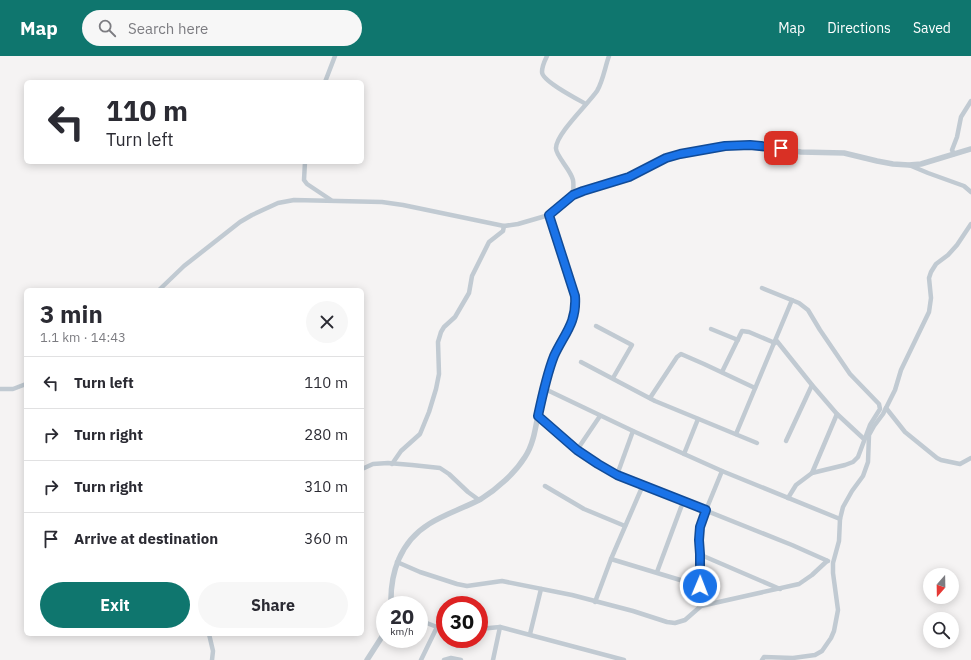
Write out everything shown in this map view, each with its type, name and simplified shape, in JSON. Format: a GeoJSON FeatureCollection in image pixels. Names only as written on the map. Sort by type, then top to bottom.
{"type":"FeatureCollection","features":[{"type":"Feature","properties":{"kind":"street"},"geometry":{"type":"LineString","coordinates":[[326,80],[335,56]]}},
{"type":"Feature","properties":{"kind":"street"},"geometry":{"type":"LineString","coordinates":[[547,56],[542,71],[543,75],[561,89],[586,104]]}},
{"type":"Feature","properties":{"kind":"street"},"geometry":{"type":"LineString","coordinates":[[573,195],[573,180],[567,167],[557,153],[557,142],[598,89],[609,56]]}},
{"type":"Feature","properties":{"kind":"street"},"geometry":{"type":"LineString","coordinates":[[954,154],[952,150],[962,117],[971,101]]}},
{"type":"Feature","properties":{"kind":"street"},"geometry":{"type":"LineString","coordinates":[[161,288],[184,266],[240,222],[278,204],[294,200],[382,202],[504,226],[549,215],[573,195],[629,177],[666,158],[725,146],[750,145],[801,152],[844,153],[877,162],[909,165],[921,164],[971,149]]}},
{"type":"Feature","properties":{"kind":"street"},"geometry":{"type":"LineString","coordinates":[[305,164],[304,180],[307,184],[330,200]]}},
{"type":"Feature","properties":{"kind":"street"},"geometry":{"type":"LineString","coordinates":[[909,165],[971,188]]}},
{"type":"Feature","properties":{"kind":"street"},"geometry":{"type":"LineString","coordinates":[[964,186],[971,192]]}},
{"type":"Feature","properties":{"kind":"street"},"geometry":{"type":"LineString","coordinates":[[391,596],[396,562],[403,550],[419,531],[429,524],[479,500],[500,484],[524,458],[530,447],[554,356],[567,334],[575,315],[576,308],[573,290],[549,215]]}},
{"type":"Feature","properties":{"kind":"street"},"geometry":{"type":"LineString","coordinates":[[762,660],[764,657],[805,657],[822,651],[834,631],[838,610],[833,563],[839,541],[840,519],[845,502],[863,476],[868,462],[869,435],[886,408],[895,390],[901,370],[929,312],[931,298],[929,278],[931,272],[936,264],[948,255],[957,245],[971,224]]}},
{"type":"Feature","properties":{"kind":"street"},"geometry":{"type":"LineString","coordinates":[[392,464],[402,451],[420,434],[436,389],[439,374],[438,342],[441,332],[444,327],[456,317],[469,293],[472,276],[489,242],[503,231],[504,226]]}},
{"type":"Feature","properties":{"kind":"street"},"geometry":{"type":"LineString","coordinates":[[762,288],[799,303],[808,310],[850,374],[879,404],[880,409],[879,413],[870,425],[858,457],[852,462],[812,473],[796,485],[788,498]]}},
{"type":"Feature","properties":{"kind":"street"},"geometry":{"type":"LineString","coordinates":[[736,434],[792,300]]}},
{"type":"Feature","properties":{"kind":"street"},"geometry":{"type":"LineString","coordinates":[[596,326],[632,345],[613,378]]}},
{"type":"Feature","properties":{"kind":"street"},"geometry":{"type":"LineString","coordinates":[[711,329],[738,340]]}},
{"type":"Feature","properties":{"kind":"street"},"geometry":{"type":"LineString","coordinates":[[722,372],[742,331],[744,330],[776,341],[837,414],[864,439]]}},
{"type":"Feature","properties":{"kind":"street"},"geometry":{"type":"LineString","coordinates":[[650,398],[677,357],[681,354],[756,388]]}},
{"type":"Feature","properties":{"kind":"street"},"geometry":{"type":"LineString","coordinates":[[581,362],[650,398],[757,443]]}},
{"type":"Feature","properties":{"kind":"street"},"geometry":{"type":"LineString","coordinates":[[0,389],[12,389],[24,385]]}},
{"type":"Feature","properties":{"kind":"street"},"geometry":{"type":"LineString","coordinates":[[786,441],[812,385]]}},
{"type":"Feature","properties":{"kind":"street"},"geometry":{"type":"LineString","coordinates":[[545,389],[600,416],[722,471],[840,519]]}},
{"type":"Feature","properties":{"kind":"street"},"geometry":{"type":"LineString","coordinates":[[886,408],[905,432],[937,458],[960,464],[971,458]]}},
{"type":"Feature","properties":{"kind":"street"},"geometry":{"type":"LineString","coordinates":[[812,473],[837,414]]}},
{"type":"Feature","properties":{"kind":"street"},"geometry":{"type":"LineString","coordinates":[[538,416],[577,450],[617,475],[792,545],[833,563]]}},
{"type":"Feature","properties":{"kind":"street"},"geometry":{"type":"LineString","coordinates":[[577,450],[600,416]]}},
{"type":"Feature","properties":{"kind":"street"},"geometry":{"type":"LineString","coordinates":[[684,454],[698,419]]}},
{"type":"Feature","properties":{"kind":"street"},"geometry":{"type":"LineString","coordinates":[[617,475],[633,431]]}},
{"type":"Feature","properties":{"kind":"street"},"geometry":{"type":"LineString","coordinates":[[364,468],[373,464],[392,464],[443,469],[479,500]]}},
{"type":"Feature","properties":{"kind":"street"},"geometry":{"type":"LineString","coordinates":[[701,606],[700,527],[722,471]]}},
{"type":"Feature","properties":{"kind":"street"},"geometry":{"type":"LineString","coordinates":[[595,602],[643,485]]}},
{"type":"Feature","properties":{"kind":"street"},"geometry":{"type":"LineString","coordinates":[[545,486],[584,509],[625,526]]}},
{"type":"Feature","properties":{"kind":"street"},"geometry":{"type":"LineString","coordinates":[[657,572],[684,502]]}},
{"type":"Feature","properties":{"kind":"street"},"geometry":{"type":"LineString","coordinates":[[700,554],[780,589]]}},
{"type":"Feature","properties":{"kind":"street"},"geometry":{"type":"LineString","coordinates":[[612,559],[700,586]]}},
{"type":"Feature","properties":{"kind":"street"},"geometry":{"type":"LineString","coordinates":[[396,562],[420,572],[457,584],[467,586],[502,581],[572,595],[675,623],[685,620],[701,606],[799,584],[812,575],[827,561]]}},
{"type":"Feature","properties":{"kind":"street"},"geometry":{"type":"LineString","coordinates":[[530,634],[542,589]]}},
{"type":"Feature","properties":{"kind":"street"},"geometry":{"type":"LineString","coordinates":[[493,660],[500,627]]}},
{"type":"Feature","properties":{"kind":"street"},"geometry":{"type":"LineString","coordinates":[[488,628],[500,627],[530,634],[609,658],[624,660]]}},
{"type":"Feature","properties":{"kind":"street"},"geometry":{"type":"LineString","coordinates":[[421,660],[436,629]]}},
{"type":"Feature","properties":{"kind":"street"},"geometry":{"type":"LineString","coordinates":[[209,636],[213,651],[212,660]]}},
{"type":"Feature","properties":{"kind":"street"},"geometry":{"type":"LineString","coordinates":[[367,660],[376,646]]}},
{"type":"Feature","properties":{"kind":"street"},"geometry":{"type":"LineString","coordinates":[[444,660],[451,658],[461,660]]}},
{"type":"Feature","properties":{"kind":"route"},"geometry":{"type":"LineString","coordinates":[[700,586],[700,527],[706,510],[617,475],[577,450],[538,416],[540,403],[554,356],[567,334],[575,315],[576,308],[575,296],[549,215],[573,195],[629,177],[666,158],[725,146],[750,145],[781,148]]}}]}
